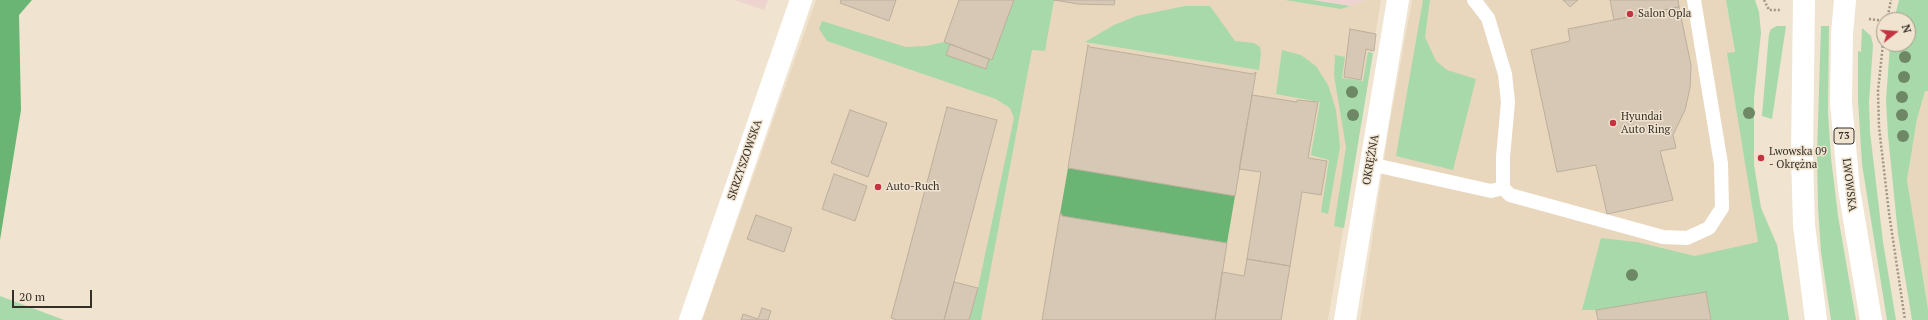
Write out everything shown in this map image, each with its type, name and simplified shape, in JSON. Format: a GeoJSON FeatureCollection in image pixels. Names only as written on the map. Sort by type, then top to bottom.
{"type":"FeatureCollection","features":[{"type":"Feature","properties":{"kind":"street","name":"SKRZYSZOWSKA"},"geometry":{"type":"LineString","coordinates":[[690,320],[801,0]]}},
{"type":"Feature","properties":{"kind":"street","name":"OKRĘŻNA"},"geometry":{"type":"LineString","coordinates":[[1344,320],[1398,0]]}},
{"type":"Feature","properties":{"kind":"street"},"geometry":{"type":"LineString","coordinates":[[1804,0],[1802,156],[1804,225],[1816,320]]}},
{"type":"Feature","properties":{"kind":"street","name":"LWOWSKA"},"geometry":{"type":"LineString","coordinates":[[1845,0],[1842,34],[1841,103],[1849,189],[1871,320]]}},
{"type":"Feature","properties":{"kind":"lane"},"geometry":{"type":"LineString","coordinates":[[1474,0],[1488,18],[1505,74],[1508,102],[1503,157],[1504,188],[1510,195],[1663,237],[1688,238],[1709,228],[1722,208],[1721,164],[1694,0]]}},
{"type":"Feature","properties":{"kind":"lane"},"geometry":{"type":"LineString","coordinates":[[1370,164],[1491,191],[1504,188]]}},
{"type":"Feature","properties":{"kind":"path"},"geometry":{"type":"LineString","coordinates":[[1764,0],[1769,10]]}},
{"type":"Feature","properties":{"kind":"path"},"geometry":{"type":"LineString","coordinates":[[1889,12],[1892,0]]}},
{"type":"Feature","properties":{"kind":"path"},"geometry":{"type":"LineString","coordinates":[[1882,52],[1878,91],[1879,127],[1889,213],[1905,320]]}},
{"type":"Feature","properties":{"kind":"shaded area"},"geometry":{"type":"Polygon","coordinates":[[[735,0],[768,0],[764,10],[735,0]]]}},
{"type":"Feature","properties":{"kind":"shaded area"},"geometry":{"type":"Polygon","coordinates":[[[816,0],[1312,0],[1350,6],[1365,0],[1381,0],[1328,320],[702,320],[816,0]]]}},
{"type":"Feature","properties":{"kind":"shaded area"},"geometry":{"type":"Polygon","coordinates":[[[1312,0],[1365,0],[1350,6],[1312,0]]]}},
{"type":"Feature","properties":{"kind":"shaded area"},"geometry":{"type":"Polygon","coordinates":[[[1412,0],[1726,0],[1761,208],[1777,245],[1789,320],[1360,320],[1389,127],[1412,0]]]}},
{"type":"Feature","properties":{"kind":"shaded area"},"geometry":{"type":"Polygon","coordinates":[[[1928,80],[1928,309],[1907,180],[1917,119],[1928,80]]]}},
{"type":"Feature","properties":{"kind":"green space"},"geometry":{"type":"Polygon","coordinates":[[[0,0],[32,0],[19,15],[21,110],[0,240],[0,0]]]}},
{"type":"Feature","properties":{"kind":"green space"},"geometry":{"type":"Polygon","coordinates":[[[1014,0],[1054,0],[1045,51],[1032,50],[981,320],[969,320],[978,288],[1014,118],[1010,108],[996,99],[827,41],[819,29],[822,21],[906,47],[926,46],[944,42],[950,44],[946,54],[986,69],[989,59],[992,59],[1014,0]]]}},
{"type":"Feature","properties":{"kind":"green space"},"geometry":{"type":"Polygon","coordinates":[[[1285,0],[1312,0],[1350,6],[1341,9],[1285,0]]]}},
{"type":"Feature","properties":{"kind":"green space"},"geometry":{"type":"Polygon","coordinates":[[[1423,0],[1430,0],[1425,37],[1436,61],[1447,70],[1476,79],[1453,170],[1396,156],[1423,0]]]}},
{"type":"Feature","properties":{"kind":"green space"},"geometry":{"type":"Polygon","coordinates":[[[1726,0],[1755,0],[1759,12],[1761,33],[1754,98],[1754,165],[1761,208],[1777,245],[1789,320],[1711,320],[1706,292],[1596,310],[1582,310],[1601,238],[1637,242],[1695,256],[1758,242],[1727,53],[1735,52],[1726,0]]]}},
{"type":"Feature","properties":{"kind":"green space"},"geometry":{"type":"Polygon","coordinates":[[[1899,0],[1928,0],[1928,91],[1925,91],[1917,119],[1907,180],[1928,309],[1928,320],[1912,320],[1898,234],[1886,101],[1889,52],[1916,52],[1916,12],[1896,12],[1899,0]]]}},
{"type":"Feature","properties":{"kind":"green space"},"geometry":{"type":"Polygon","coordinates":[[[1185,6],[1210,6],[1235,41],[1254,43],[1260,47],[1261,54],[1259,70],[1085,42],[1114,25],[1136,16],[1185,6]]]}},
{"type":"Feature","properties":{"kind":"green space"},"geometry":{"type":"Polygon","coordinates":[[[1777,26],[1786,26],[1772,119],[1762,116],[1769,34],[1771,29],[1777,26]]]}},
{"type":"Feature","properties":{"kind":"green space"},"geometry":{"type":"Polygon","coordinates":[[[1821,26],[1829,26],[1828,114],[1831,158],[1838,216],[1856,320],[1831,320],[1821,252],[1817,155],[1821,26]]]}},
{"type":"Feature","properties":{"kind":"green space"},"geometry":{"type":"Polygon","coordinates":[[[1862,28],[1871,36],[1873,45],[1869,102],[1870,132],[1883,242],[1896,320],[1887,320],[1862,164],[1858,100],[1858,51],[1861,52],[1862,28]]]}},
{"type":"Feature","properties":{"kind":"green space"},"geometry":{"type":"Polygon","coordinates":[[[1282,50],[1301,55],[1316,66],[1328,85],[1336,110],[1340,147],[1328,214],[1321,212],[1329,160],[1311,155],[1320,102],[1276,94],[1282,50]]]}},
{"type":"Feature","properties":{"kind":"green space"},"geometry":{"type":"Polygon","coordinates":[[[1368,52],[1373,53],[1344,228],[1334,226],[1346,147],[1334,75],[1335,55],[1345,57],[1342,78],[1363,81],[1368,52]]]}},
{"type":"Feature","properties":{"kind":"green space"},"geometry":{"type":"Polygon","coordinates":[[[1068,168],[1235,196],[1227,243],[1062,216],[1060,214],[1068,168]]]}},
{"type":"Feature","properties":{"kind":"green space"},"geometry":{"type":"Polygon","coordinates":[[[0,296],[64,320],[0,320],[0,296]]]}},
{"type":"Feature","properties":{"kind":"building"},"geometry":{"type":"Polygon","coordinates":[[[841,0],[896,0],[889,21],[840,3],[841,0]]]}},
{"type":"Feature","properties":{"kind":"building"},"geometry":{"type":"Polygon","coordinates":[[[959,0],[1014,0],[992,60],[944,42],[959,0]]]}},
{"type":"Feature","properties":{"kind":"building"},"geometry":{"type":"Polygon","coordinates":[[[1054,0],[1115,0],[1114,5],[1078,4],[1054,0]]]}},
{"type":"Feature","properties":{"kind":"building"},"geometry":{"type":"Polygon","coordinates":[[[1563,0],[1578,0],[1570,7],[1563,0]]]}},
{"type":"Feature","properties":{"kind":"building","name":"Salon Opla"},"geometry":{"type":"Polygon","coordinates":[[[1610,0],[1678,0],[1679,7],[1614,20],[1610,0]]]}},
{"type":"Feature","properties":{"kind":"building","name":"Hyundai Auto Ring"},"geometry":{"type":"Polygon","coordinates":[[[1679,7],[1691,65],[1690,88],[1685,110],[1673,135],[1676,148],[1660,151],[1673,200],[1607,214],[1596,165],[1557,172],[1531,50],[1570,41],[1568,29],[1679,7]]]}},
{"type":"Feature","properties":{"kind":"building"},"geometry":{"type":"Polygon","coordinates":[[[1350,29],[1376,34],[1374,51],[1366,49],[1361,80],[1344,77],[1350,29]]]}},
{"type":"Feature","properties":{"kind":"building"},"geometry":{"type":"Polygon","coordinates":[[[950,44],[989,59],[986,69],[946,55],[950,44]]]}},
{"type":"Feature","properties":{"kind":"building"},"geometry":{"type":"Polygon","coordinates":[[[1088,45],[1090,47],[1253,74],[1256,72],[1235,196],[1068,168],[1088,45]]]}},
{"type":"Feature","properties":{"kind":"building"},"geometry":{"type":"Polygon","coordinates":[[[1252,95],[1297,102],[1297,100],[1318,102],[1308,158],[1327,161],[1321,195],[1302,192],[1290,266],[1247,259],[1261,172],[1239,169],[1252,95]]]}},
{"type":"Feature","properties":{"kind":"building"},"geometry":{"type":"Polygon","coordinates":[[[947,107],[997,120],[944,320],[897,320],[891,318],[947,107]]]}},
{"type":"Feature","properties":{"kind":"building"},"geometry":{"type":"Polygon","coordinates":[[[850,110],[887,123],[868,177],[831,163],[850,110]]]}},
{"type":"Feature","properties":{"kind":"building"},"geometry":{"type":"Polygon","coordinates":[[[834,174],[867,186],[855,221],[822,209],[834,174]]]}},
{"type":"Feature","properties":{"kind":"building"},"geometry":{"type":"Polygon","coordinates":[[[1060,214],[1062,214],[1062,216],[1227,243],[1215,320],[1042,320],[1060,214]]]}},
{"type":"Feature","properties":{"kind":"building"},"geometry":{"type":"Polygon","coordinates":[[[756,215],[792,228],[784,252],[747,239],[756,215]]]}},
{"type":"Feature","properties":{"kind":"building"},"geometry":{"type":"Polygon","coordinates":[[[1247,259],[1290,266],[1281,320],[1215,320],[1222,272],[1244,276],[1247,259]]]}},
{"type":"Feature","properties":{"kind":"building"},"geometry":{"type":"Polygon","coordinates":[[[954,282],[978,288],[969,320],[944,320],[954,282]]]}},
{"type":"Feature","properties":{"kind":"building"},"geometry":{"type":"Polygon","coordinates":[[[1706,292],[1711,320],[1598,320],[1596,310],[1706,292]]]}},
{"type":"Feature","properties":{"kind":"building"},"geometry":{"type":"Polygon","coordinates":[[[762,308],[771,311],[768,320],[741,320],[743,314],[758,319],[762,308]]]}},
{"type":"Feature","properties":{"kind":"place","name":"Salon Opla"},"geometry":{"type":"Point","coordinates":[1630,14]}},
{"type":"Feature","properties":{"kind":"place","name":"Hyundai Auto Ring"},"geometry":{"type":"Point","coordinates":[1613,123]}},
{"type":"Feature","properties":{"kind":"place","name":"Lwowska 09 - Okrężna"},"geometry":{"type":"Point","coordinates":[1761,158]}},
{"type":"Feature","properties":{"kind":"place","name":"Auto-Ruch"},"geometry":{"type":"Point","coordinates":[878,187]}}]}
